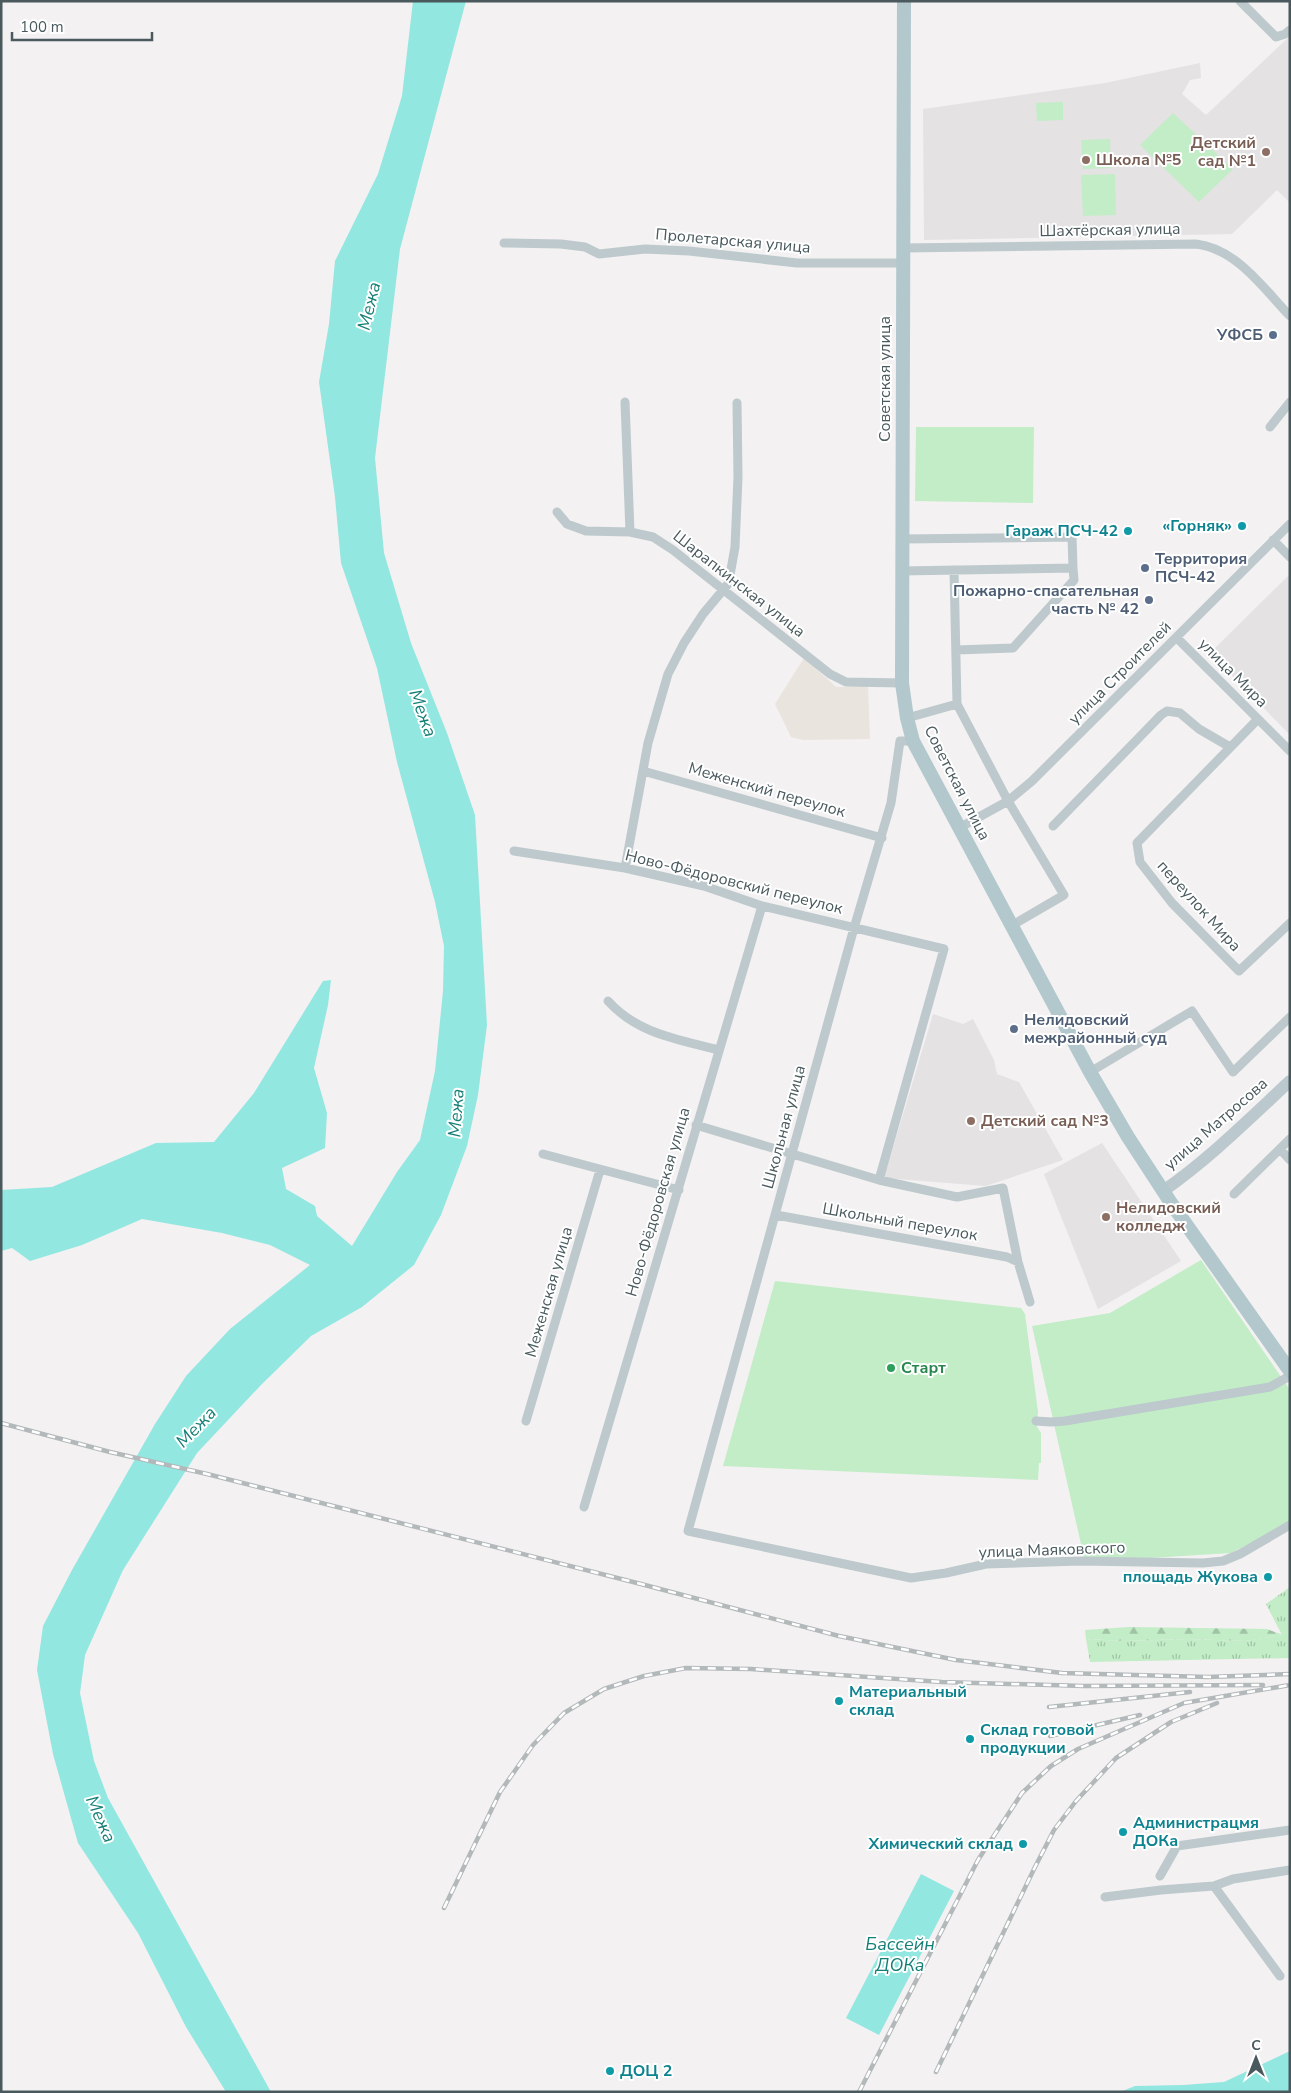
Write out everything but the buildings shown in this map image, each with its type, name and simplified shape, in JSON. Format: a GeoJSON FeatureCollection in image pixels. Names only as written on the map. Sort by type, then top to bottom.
{"type":"FeatureCollection","features":[{"type":"Feature","properties":{"kind":"main road","name":"Советская улица"},"geometry":{"type":"LineString","coordinates":[[904,1],[902,683],[907,718],[913,741],[1090,1072],[1128,1136],[1163,1191],[1290,1370]]}},
{"type":"Feature","properties":{"kind":"main road","name":"улица Матросова"},"geometry":{"type":"LineString","coordinates":[[1163,1191],[1181,1179],[1230,1137],[1290,1081]]}},
{"type":"Feature","properties":{"kind":"street"},"geometry":{"type":"LineString","coordinates":[[1241,2],[1276,37],[1286,34],[1290,30]]}},
{"type":"Feature","properties":{"kind":"street","name":"Пролетарская улица"},"geometry":{"type":"LineString","coordinates":[[504,243],[561,244],[585,247],[599,254],[645,249],[689,251],[798,263],[903,263]]}},
{"type":"Feature","properties":{"kind":"street","name":"Шахтёрская улица"},"geometry":{"type":"LineString","coordinates":[[903,248],[1210,245],[1242,265],[1290,316]]}},
{"type":"Feature","properties":{"kind":"street"},"geometry":{"type":"LineString","coordinates":[[625,402],[630,532]]}},
{"type":"Feature","properties":{"kind":"street"},"geometry":{"type":"LineString","coordinates":[[1270,427],[1290,402]]}},
{"type":"Feature","properties":{"kind":"street"},"geometry":{"type":"LineString","coordinates":[[626,868],[648,743],[668,674],[684,643],[728,584],[734,547],[738,477],[737,403]]}},
{"type":"Feature","properties":{"kind":"street","name":"Шарапкинская улица"},"geometry":{"type":"LineString","coordinates":[[557,512],[567,524],[586,531],[630,532],[653,537],[673,550],[830,674],[846,682],[902,683]]}},
{"type":"Feature","properties":{"kind":"street","name":"улица Строителей"},"geometry":{"type":"LineString","coordinates":[[959,828],[1008,801],[1032,781],[1273,540],[1288,528]]}},
{"type":"Feature","properties":{"kind":"street"},"geometry":{"type":"LineString","coordinates":[[902,539],[1072,537],[1074,580],[1014,648],[956,650]]}},
{"type":"Feature","properties":{"kind":"street"},"geometry":{"type":"LineString","coordinates":[[1273,540],[1290,557]]}},
{"type":"Feature","properties":{"kind":"street"},"geometry":{"type":"LineString","coordinates":[[902,571],[1073,568]]}},
{"type":"Feature","properties":{"kind":"street"},"geometry":{"type":"LineString","coordinates":[[954,570],[957,704],[1008,801],[1064,894],[1012,926]]}},
{"type":"Feature","properties":{"kind":"street","name":"улица Мира"},"geometry":{"type":"LineString","coordinates":[[1177,638],[1290,751]]}},
{"type":"Feature","properties":{"kind":"street"},"geometry":{"type":"LineString","coordinates":[[907,718],[957,704]]}},
{"type":"Feature","properties":{"kind":"street"},"geometry":{"type":"LineString","coordinates":[[1052,826],[1167,711],[1180,713],[1199,729],[1230,747]]}},
{"type":"Feature","properties":{"kind":"street","name":"переулок Мира"},"geometry":{"type":"LineString","coordinates":[[1258,719],[1137,843],[1140,862],[1172,903],[1239,971],[1290,923]]}},
{"type":"Feature","properties":{"kind":"street","name":"Школьная улица"},"geometry":{"type":"LineString","coordinates":[[688,1531],[854,928],[882,838],[891,803],[900,742],[913,741]]}},
{"type":"Feature","properties":{"kind":"street","name":"Меженский переулок"},"geometry":{"type":"LineString","coordinates":[[643,771],[882,838]]}},
{"type":"Feature","properties":{"kind":"street","name":"Ново-Фёдоровский переулок"},"geometry":{"type":"LineString","coordinates":[[514,851],[626,868],[704,886],[762,906],[944,949],[879,1180]]}},
{"type":"Feature","properties":{"kind":"street","name":"Ново-Фёдоровская улица"},"geometry":{"type":"LineString","coordinates":[[584,1507],[762,906]]}},
{"type":"Feature","properties":{"kind":"street"},"geometry":{"type":"LineString","coordinates":[[608,1001],[619,1012],[646,1030],[718,1050]]}},
{"type":"Feature","properties":{"kind":"street"},"geometry":{"type":"LineString","coordinates":[[1090,1072],[1192,1011],[1233,1072],[1290,1017]]}},
{"type":"Feature","properties":{"kind":"street"},"geometry":{"type":"LineString","coordinates":[[696,1125],[879,1180],[957,1197],[1003,1188],[1018,1262],[1030,1302]]}},
{"type":"Feature","properties":{"kind":"street"},"geometry":{"type":"LineString","coordinates":[[1234,1194],[1290,1139]]}},
{"type":"Feature","properties":{"kind":"street"},"geometry":{"type":"LineString","coordinates":[[1280,1149],[1290,1160]]}},
{"type":"Feature","properties":{"kind":"street"},"geometry":{"type":"LineString","coordinates":[[543,1154],[679,1190]]}},
{"type":"Feature","properties":{"kind":"street","name":"Меженская улица"},"geometry":{"type":"LineString","coordinates":[[526,1421],[600,1170]]}},
{"type":"Feature","properties":{"kind":"street","name":"Школьный переулок"},"geometry":{"type":"LineString","coordinates":[[776,1215],[1007,1257],[1018,1262]]}},
{"type":"Feature","properties":{"kind":"street"},"geometry":{"type":"LineString","coordinates":[[1036,1421],[1051,1422],[1065,1420],[1270,1387],[1290,1376]]}},
{"type":"Feature","properties":{"kind":"street","name":"улица Маяковского"},"geometry":{"type":"LineString","coordinates":[[688,1531],[911,1578],[946,1574],[986,1564],[1080,1561],[1203,1563],[1223,1561],[1240,1554],[1290,1525]]}},
{"type":"Feature","properties":{"kind":"street"},"geometry":{"type":"LineString","coordinates":[[1160,1876],[1177,1846],[1290,1830]]}},
{"type":"Feature","properties":{"kind":"street"},"geometry":{"type":"LineString","coordinates":[[1105,1897],[1214,1886],[1233,1878],[1290,1870]]}},
{"type":"Feature","properties":{"kind":"street"},"geometry":{"type":"LineString","coordinates":[[1214,1886],[1280,1976]]}},
{"type":"Feature","properties":{"kind":"shaded area","name":"Школа №5"},"geometry":{"type":"Polygon","coordinates":[[[1290,36],[1290,203],[1277,190],[1232,234],[924,240],[923,109],[1105,83],[1200,63],[1201,78],[1190,80],[1182,94],[1206,115],[1290,36]]]}},
{"type":"Feature","properties":{"kind":"shaded area"},"geometry":{"type":"Polygon","coordinates":[[[1290,574],[1290,735],[1210,653],[1290,574]]]}},
{"type":"Feature","properties":{"kind":"shaded area"},"geometry":{"type":"Polygon","coordinates":[[[804,658],[836,687],[868,686],[870,739],[803,740],[791,737],[775,704],[804,658]]]}},
{"type":"Feature","properties":{"kind":"shaded area","name":"Детский сад №3"},"geometry":{"type":"Polygon","coordinates":[[[933,1014],[963,1024],[973,1019],[994,1060],[997,1074],[1019,1082],[1063,1160],[986,1186],[884,1178],[933,1014]]]}},
{"type":"Feature","properties":{"kind":"shaded area","name":"Нелидовский колледж"},"geometry":{"type":"Polygon","coordinates":[[[1102,1143],[1181,1261],[1098,1309],[1044,1174],[1102,1143]]]}},
{"type":"Feature","properties":{"kind":"green space"},"geometry":{"type":"Polygon","coordinates":[[[1063,102],[1063,120],[1037,121],[1036,103],[1063,102]]]}},
{"type":"Feature","properties":{"kind":"green space"},"geometry":{"type":"Polygon","coordinates":[[[1173,113],[1233,169],[1199,202],[1140,145],[1173,113]]]}},
{"type":"Feature","properties":{"kind":"green space"},"geometry":{"type":"Polygon","coordinates":[[[1110,139],[1111,168],[1083,169],[1081,140],[1110,139]]]}},
{"type":"Feature","properties":{"kind":"green space"},"geometry":{"type":"Polygon","coordinates":[[[1115,174],[1116,215],[1083,216],[1081,175],[1115,174]]]}},
{"type":"Feature","properties":{"kind":"green space"},"geometry":{"type":"Polygon","coordinates":[[[916,427],[1034,427],[1033,503],[915,501],[916,427]]]}},
{"type":"Feature","properties":{"kind":"green space"},"geometry":{"type":"Polygon","coordinates":[[[1201,1260],[1290,1390],[1290,1523],[1231,1553],[1085,1562],[1032,1326],[1110,1313],[1201,1260]]]}},
{"type":"Feature","properties":{"kind":"green space","name":"Старт"},"geometry":{"type":"Polygon","coordinates":[[[775,1281],[1021,1308],[1025,1314],[1038,1412],[1037,1427],[1041,1433],[1041,1463],[1039,1463],[1038,1480],[723,1466],[775,1281]]]}},
{"type":"Feature","properties":{"kind":"green space"},"geometry":{"type":"Polygon","coordinates":[[[1290,1587],[1290,1658],[1090,1662],[1086,1639],[1124,1641],[1188,1639],[1245,1641],[1282,1635],[1266,1604],[1290,1587]]]}},
{"type":"Feature","properties":{"kind":"green space"},"geometry":{"type":"Polygon","coordinates":[[[1129,1627],[1267,1629],[1283,1635],[1245,1641],[1188,1639],[1124,1641],[1086,1639],[1085,1630],[1129,1627]]]}},
{"type":"Feature","properties":{"kind":"water","name":"Межа"},"geometry":{"type":"Polygon","coordinates":[[[413,1],[466,1],[400,249],[375,458],[384,553],[411,643],[447,733],[475,815],[487,1025],[478,1095],[467,1146],[441,1215],[414,1265],[362,1307],[311,1336],[262,1384],[197,1453],[123,1570],[85,1655],[80,1693],[94,1761],[108,1798],[271,2092],[226,2092],[186,2027],[138,1933],[78,1843],[53,1754],[37,1670],[43,1626],[72,1570],[155,1424],[186,1376],[230,1329],[310,1265],[270,1245],[222,1233],[142,1219],[82,1245],[30,1261],[12,1248],[1,1251],[1,1190],[52,1187],[156,1143],[214,1142],[254,1093],[323,981],[331,980],[328,1005],[314,1068],[327,1113],[325,1148],[282,1168],[286,1189],[315,1206],[317,1216],[352,1246],[397,1172],[420,1140],[435,1071],[443,991],[444,946],[435,902],[397,762],[377,668],[341,563],[335,497],[319,382],[329,324],[335,261],[378,174],[402,96],[413,1]]]}},
{"type":"Feature","properties":{"kind":"water","name":"Бассейн ДОКа"},"geometry":{"type":"Polygon","coordinates":[[[921,1874],[954,1891],[879,2035],[846,2018],[921,1874]]]}},
{"type":"Feature","properties":{"kind":"water"},"geometry":{"type":"Polygon","coordinates":[[[1290,2051],[1290,2092],[1120,2092],[1135,2086],[1224,2082],[1290,2051]]]}},
{"type":"Feature","properties":{"kind":"railway"},"geometry":{"type":"LineString","coordinates":[[1,1423],[110,1452],[207,1474],[641,1584],[839,1636],[956,1660],[1062,1673],[1208,1677],[1290,1674]]}},
{"type":"Feature","properties":{"kind":"railway"},"geometry":{"type":"LineString","coordinates":[[444,1908],[500,1792],[533,1745],[564,1713],[604,1689],[644,1676],[686,1668],[751,1669],[942,1682],[1084,1686],[1263,1685]]}},
{"type":"Feature","properties":{"kind":"railway"},"geometry":{"type":"LineString","coordinates":[[859,2092],[978,1860],[1022,1793],[1051,1766],[1078,1749],[1184,1703],[1290,1685]]}},
{"type":"Feature","properties":{"kind":"railway"},"geometry":{"type":"LineString","coordinates":[[1049,1707],[1190,1692]]}},
{"type":"Feature","properties":{"kind":"railway"},"geometry":{"type":"LineString","coordinates":[[936,2072],[1054,1830],[1076,1801],[1116,1758],[1171,1722],[1217,1703]]}},
{"type":"Feature","properties":{"kind":"railway"},"geometry":{"type":"LineString","coordinates":[[1050,1736],[1140,1715]]}},
{"type":"Feature","properties":{"kind":"place","name":"Детский сад №1"},"geometry":{"type":"Point","coordinates":[1266,152]}},
{"type":"Feature","properties":{"kind":"place","name":"Школа №5"},"geometry":{"type":"Point","coordinates":[1086,160]}},
{"type":"Feature","properties":{"kind":"place","name":"УФСБ"},"geometry":{"type":"Point","coordinates":[1273,335]}},
{"type":"Feature","properties":{"kind":"place","name":"«Горняк»"},"geometry":{"type":"Point","coordinates":[1242,526]}},
{"type":"Feature","properties":{"kind":"place","name":"Гараж ПСЧ-42"},"geometry":{"type":"Point","coordinates":[1128,531]}},
{"type":"Feature","properties":{"kind":"place","name":"Территория ПСЧ-42"},"geometry":{"type":"Point","coordinates":[1145,568]}},
{"type":"Feature","properties":{"kind":"place","name":"Пожарно-спасательная часть № 42"},"geometry":{"type":"Point","coordinates":[1149,600]}},
{"type":"Feature","properties":{"kind":"place","name":"Нелидовский межрайонный суд"},"geometry":{"type":"Point","coordinates":[1014,1029]}},
{"type":"Feature","properties":{"kind":"place","name":"Детский сад №3"},"geometry":{"type":"Point","coordinates":[971,1121]}},
{"type":"Feature","properties":{"kind":"place","name":"Нелидовский колледж"},"geometry":{"type":"Point","coordinates":[1106,1217]}},
{"type":"Feature","properties":{"kind":"place","name":"Старт"},"geometry":{"type":"Point","coordinates":[891,1368]}},
{"type":"Feature","properties":{"kind":"place","name":"площадь Жукова"},"geometry":{"type":"Point","coordinates":[1268,1577]}},
{"type":"Feature","properties":{"kind":"place","name":"Материальный склад"},"geometry":{"type":"Point","coordinates":[839,1701]}},
{"type":"Feature","properties":{"kind":"place","name":"Склад готовой продукции"},"geometry":{"type":"Point","coordinates":[970,1739]}},
{"type":"Feature","properties":{"kind":"place","name":"Администрацмя ДОКа"},"geometry":{"type":"Point","coordinates":[1123,1832]}},
{"type":"Feature","properties":{"kind":"place","name":"Химический склад"},"geometry":{"type":"Point","coordinates":[1023,1844]}},
{"type":"Feature","properties":{"kind":"place","name":"ДОЦ 2"},"geometry":{"type":"Point","coordinates":[610,2071]}}]}
